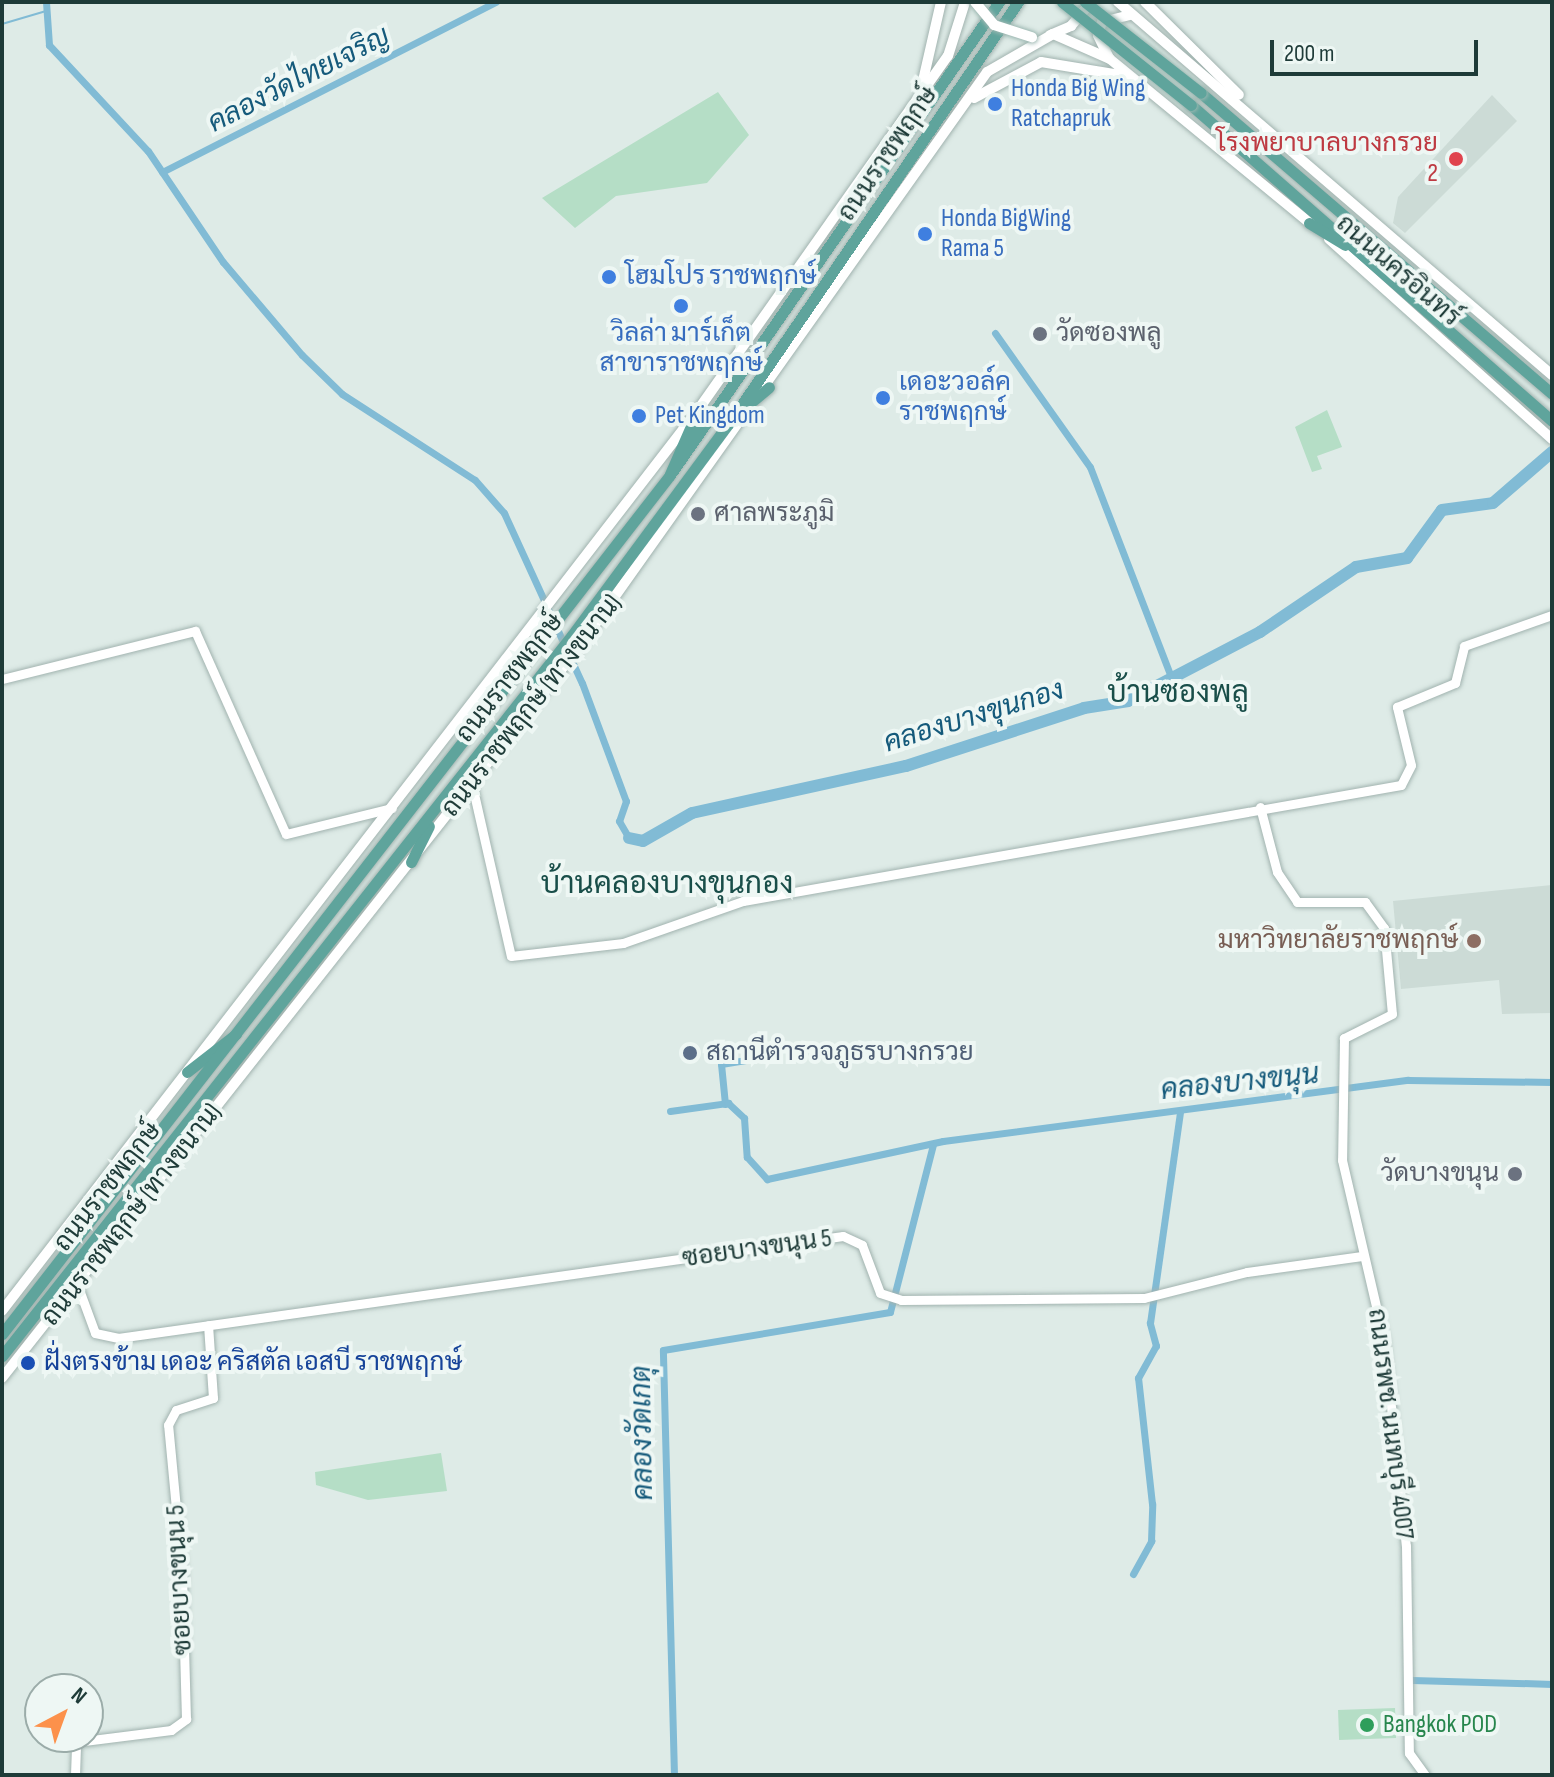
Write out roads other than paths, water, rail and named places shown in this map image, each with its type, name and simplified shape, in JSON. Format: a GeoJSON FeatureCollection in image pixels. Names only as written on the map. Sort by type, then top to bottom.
{"type":"FeatureCollection","features":[{"type":"Feature","properties":{"kind":"main road"},"geometry":{"type":"LineString","coordinates":[[919,95],[937,45],[941,2]]}},
{"type":"Feature","properties":{"kind":"main road","name":"ถนนราชพฤกษ์ (ทางขนาน)"},"geometry":{"type":"LineString","coordinates":[[2,1311],[553,604],[698,410],[960,35],[965,2]]}},
{"type":"Feature","properties":{"kind":"main road"},"geometry":{"type":"LineString","coordinates":[[975,2],[994,25],[1032,37],[1053,34]]}},
{"type":"Feature","properties":{"kind":"main road","name":"ถนนราชพฤกษ์"},"geometry":{"type":"LineString","coordinates":[[2,1334],[563,618],[670,475],[999,2]]}},
{"type":"Feature","properties":{"kind":"main road","name":"ถนนราชพฤกษ์"},"geometry":{"type":"LineString","coordinates":[[2,1356],[572,635],[729,423],[1018,2]]}},
{"type":"Feature","properties":{"kind":"main road","name":"ถนนนครอินทร์"},"geometry":{"type":"LineString","coordinates":[[1062,2],[1191,105],[1552,421]]}},
{"type":"Feature","properties":{"kind":"main road","name":"ถนนราชพฤกษ์ (ทางขนาน)"},"geometry":{"type":"LineString","coordinates":[[2,1378],[579,647],[769,387],[996,62],[1053,34],[1088,2]]}},
{"type":"Feature","properties":{"kind":"main road","name":"ถนนนครอินทร์"},"geometry":{"type":"LineString","coordinates":[[1088,2],[1201,93],[1552,394]]}},
{"type":"Feature","properties":{"kind":"main road","name":"ถนนนครอินทร์"},"geometry":{"type":"LineString","coordinates":[[1118,2],[1280,136],[1552,375]]}},
{"type":"Feature","properties":{"kind":"main road"},"geometry":{"type":"LineString","coordinates":[[1145,2],[1280,136]]}},
{"type":"Feature","properties":{"kind":"main road"},"geometry":{"type":"LineString","coordinates":[[1110,59],[1098,35],[1102,22],[1131,15]]}},
{"type":"Feature","properties":{"kind":"main road","name":"ถนนนครอินทร์"},"geometry":{"type":"LineString","coordinates":[[1053,34],[1110,59],[1137,80],[1309,223],[1552,439]]}},
{"type":"Feature","properties":{"kind":"main road"},"geometry":{"type":"LineString","coordinates":[[966,105],[993,83],[1041,62],[1137,80]]}},
{"type":"Feature","properties":{"kind":"main road"},"geometry":{"type":"LineString","coordinates":[[1309,223],[1376,264]]}},
{"type":"Feature","properties":{"kind":"main road"},"geometry":{"type":"LineString","coordinates":[[729,423],[769,387]]}},
{"type":"Feature","properties":{"kind":"main road"},"geometry":{"type":"LineString","coordinates":[[670,475],[698,410]]}},
{"type":"Feature","properties":{"kind":"main road"},"geometry":{"type":"LineString","coordinates":[[411,862],[443,800]]}},
{"type":"Feature","properties":{"kind":"main road"},"geometry":{"type":"LineString","coordinates":[[187,1072],[237,1034]]}},
{"type":"Feature","properties":{"kind":"street"},"geometry":{"type":"LineString","coordinates":[[472,785],[511,956],[623,943],[743,901],[1260,807],[1401,785],[1411,765],[1397,707],[1455,683],[1464,646],[1552,615]]}},
{"type":"Feature","properties":{"kind":"street"},"geometry":{"type":"LineString","coordinates":[[2,679],[201,633],[281,829],[293,837],[347,825],[395,807]]}},
{"type":"Feature","properties":{"kind":"street","name":"ถนนรพช. นนทบุรี 4007"},"geometry":{"type":"LineString","coordinates":[[1260,807],[1277,872],[1297,902],[1365,902],[1382,919],[1392,1014],[1346,1033],[1342,1105],[1343,1179],[1384,1341],[1406,1546],[1409,1753],[1425,1775]]}},
{"type":"Feature","properties":{"kind":"street"},"geometry":{"type":"LineString","coordinates":[[347,825],[372,836]]}},
{"type":"Feature","properties":{"kind":"street","name":"ซอยบางขนุน 5"},"geometry":{"type":"LineString","coordinates":[[77,1284],[100,1337],[208,1325],[843,1236],[862,1245],[877,1289],[896,1299],[1148,1297],[1159,1290],[1362,1256]]}},
{"type":"Feature","properties":{"kind":"street","name":"ซอยบางขนุน 5"},"geometry":{"type":"LineString","coordinates":[[75,1775],[76,1742],[171,1730],[186,1719],[168,1425],[176,1410],[213,1398],[208,1325]]}},
{"type":"Feature","properties":{"kind":"waterway"},"geometry":{"type":"LineString","coordinates":[[46,2],[49,45],[148,151],[223,262],[302,355],[342,394],[475,480],[504,513],[582,683],[626,801],[619,821],[629,838]]}},
{"type":"Feature","properties":{"kind":"waterway","name":"คลองวัดไทยเจริญ"},"geometry":{"type":"LineString","coordinates":[[162,172],[496,2]]}},
{"type":"Feature","properties":{"kind":"waterway"},"geometry":{"type":"LineString","coordinates":[[2,24],[46,11]]}},
{"type":"Feature","properties":{"kind":"waterway"},"geometry":{"type":"LineString","coordinates":[[995,333],[1090,467],[1172,679]]}},
{"type":"Feature","properties":{"kind":"waterway","name":"คลองบางขุนกอง"},"geometry":{"type":"LineString","coordinates":[[629,838],[643,841],[692,813],[906,766],[1084,708],[1128,701],[1260,632],[1356,567],[1407,558],[1442,510],[1493,503],[1552,452]]}},
{"type":"Feature","properties":{"kind":"waterway"},"geometry":{"type":"LineString","coordinates":[[725,1104],[721,1064],[760,1058]]}},
{"type":"Feature","properties":{"kind":"waterway","name":"คลองบางขนุน"},"geometry":{"type":"LineString","coordinates":[[670,1111],[728,1103],[744,1118],[747,1157],[767,1179],[943,1141],[1408,1080],[1552,1082]]}},
{"type":"Feature","properties":{"kind":"waterway"},"geometry":{"type":"LineString","coordinates":[[1133,1574],[1151,1541],[1152,1504],[1138,1378],[1156,1346],[1150,1323],[1180,1112]]}},
{"type":"Feature","properties":{"kind":"waterway","name":"คลองวัดเกตุ"},"geometry":{"type":"LineString","coordinates":[[674,1775],[663,1350],[890,1312],[933,1145]]}},
{"type":"Feature","properties":{"kind":"waterway"},"geometry":{"type":"LineString","coordinates":[[1412,1680],[1552,1684]]}},
{"type":"Feature","properties":{"kind":"place","name":"Honda Big Wing Ratchapruk"},"geometry":{"type":"Point","coordinates":[995,104]}},
{"type":"Feature","properties":{"kind":"place","name":"โรงพยาบาลบางกรวย 2"},"geometry":{"type":"Point","coordinates":[1456,159]}},
{"type":"Feature","properties":{"kind":"place","name":"Honda BigWing Rama 5"},"geometry":{"type":"Point","coordinates":[925,234]}},
{"type":"Feature","properties":{"kind":"place","name":"โฮมโปร ราชพฤกษ์"},"geometry":{"type":"Point","coordinates":[609,277]}},
{"type":"Feature","properties":{"kind":"place","name":"วิลล่า มาร์เก็ต สาขาราชพฤกษ์"},"geometry":{"type":"Point","coordinates":[681,306]}},
{"type":"Feature","properties":{"kind":"place","name":"วัดซองพลู"},"geometry":{"type":"Point","coordinates":[1040,334]}},
{"type":"Feature","properties":{"kind":"place","name":"เดอะวอล์ค ราชพฤกษ์"},"geometry":{"type":"Point","coordinates":[883,398]}},
{"type":"Feature","properties":{"kind":"place","name":"Pet Kingdom"},"geometry":{"type":"Point","coordinates":[639,416]}},
{"type":"Feature","properties":{"kind":"place","name":"ศาลพระภูมิ"},"geometry":{"type":"Point","coordinates":[698,514]}},
{"type":"Feature","properties":{"kind":"place","name":"มหาวิทยาลัยราชพฤกษ์"},"geometry":{"type":"Point","coordinates":[1474,941]}},
{"type":"Feature","properties":{"kind":"place","name":"สถานีตำรวจภูธรบางกรวย"},"geometry":{"type":"Point","coordinates":[690,1053]}},
{"type":"Feature","properties":{"kind":"place","name":"วัดบางขนุน"},"geometry":{"type":"Point","coordinates":[1515,1174]}},
{"type":"Feature","properties":{"kind":"place","name":"ฝั่งตรงข้าม เดอะ คริสตัล เอสบี ราชพฤกษ์"},"geometry":{"type":"Point","coordinates":[28,1363]}},
{"type":"Feature","properties":{"kind":"place","name":"Bangkok POD"},"geometry":{"type":"Point","coordinates":[1367,1725]}},
{"type":"Feature","properties":{"kind":"district","name":"บ้านซองพลู"},"geometry":{"type":"Point","coordinates":[1178,693]}},
{"type":"Feature","properties":{"kind":"district","name":"บ้านคลองบางขุนกอง"},"geometry":{"type":"Point","coordinates":[667,884]}}]}
